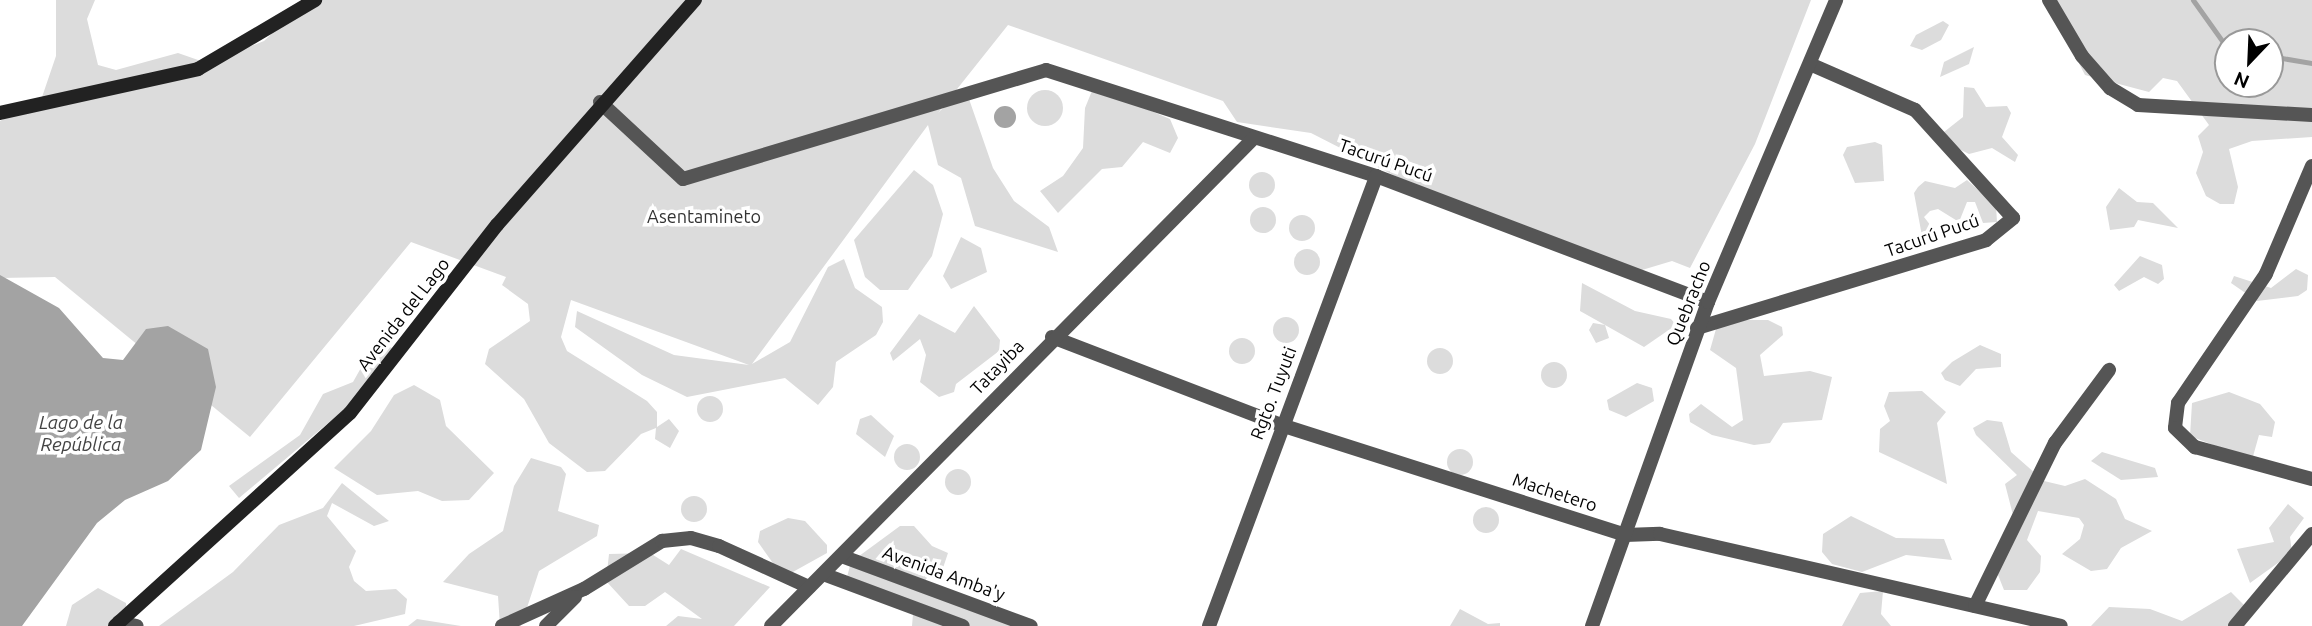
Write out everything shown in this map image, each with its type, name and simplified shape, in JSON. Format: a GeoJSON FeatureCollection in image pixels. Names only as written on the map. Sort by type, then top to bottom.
{"type":"FeatureCollection","features":[{"type":"Feature","properties":{"kind":"street"},"geometry":{"type":"LineString","coordinates":[[0,113],[198,69],[315,0]]}},
{"type":"Feature","properties":{"kind":"street","name":"Avenida del Lago"},"geometry":{"type":"LineString","coordinates":[[117,624],[350,412],[600,102],[695,0]]}},
{"type":"Feature","properties":{"kind":"street","name":"Quebracho"},"geometry":{"type":"LineString","coordinates":[[1592,626],[1697,328],[1812,65],[1836,0]]}},
{"type":"Feature","properties":{"kind":"street"},"geometry":{"type":"LineString","coordinates":[[2049,0],[2081,56],[2110,88],[2138,105],[2312,115]]}},
{"type":"Feature","properties":{"kind":"street","name":"Tacurú Pucú"},"geometry":{"type":"LineString","coordinates":[[1697,328],[1986,240],[2013,218],[1915,110],[1812,65]]}},
{"type":"Feature","properties":{"kind":"street","name":"Tacurú Pucú"},"geometry":{"type":"LineString","coordinates":[[600,102],[683,179],[1046,70],[1377,176],[1708,302]]}},
{"type":"Feature","properties":{"kind":"street","name":"Tatayiba"},"geometry":{"type":"LineString","coordinates":[[771,626],[809,587],[844,557],[1052,337],[1254,138]]}},
{"type":"Feature","properties":{"kind":"street"},"geometry":{"type":"LineString","coordinates":[[2312,166],[2266,274],[2178,403],[2175,428],[2195,447],[2312,479]]}},
{"type":"Feature","properties":{"kind":"street","name":"Rgto. Tuyuti"},"geometry":{"type":"LineString","coordinates":[[1209,626],[1281,425],[1377,176]]}},
{"type":"Feature","properties":{"kind":"street","name":"Machetero"},"geometry":{"type":"LineString","coordinates":[[1052,337],[1281,425],[1625,535],[1660,534],[2060,626]]}},
{"type":"Feature","properties":{"kind":"street"},"geometry":{"type":"LineString","coordinates":[[1975,606],[2055,443],[2109,370]]}},
{"type":"Feature","properties":{"kind":"street"},"geometry":{"type":"LineString","coordinates":[[2235,626],[2312,534]]}},
{"type":"Feature","properties":{"kind":"street"},"geometry":{"type":"LineString","coordinates":[[502,626],[584,589],[662,541],[691,538],[809,587]]}},
{"type":"Feature","properties":{"kind":"street","name":"Avenida Amba'y"},"geometry":{"type":"LineString","coordinates":[[844,557],[1031,626]]}},
{"type":"Feature","properties":{"kind":"street"},"geometry":{"type":"LineString","coordinates":[[823,574],[963,626]]}},
{"type":"Feature","properties":{"kind":"street"},"geometry":{"type":"LineString","coordinates":[[546,626],[584,589]]}},
{"type":"Feature","properties":{"kind":"street"},"geometry":{"type":"LineString","coordinates":[[117,624],[137,626]]}},
{"type":"Feature","properties":{"kind":"green space","name":"Asentamineto"},"geometry":{"type":"Polygon","coordinates":[[[56,0],[95,0],[87,19],[98,65],[116,70],[178,53],[201,61],[246,48],[264,41],[307,0],[1811,0],[1755,144],[1690,268],[1672,261],[1632,273],[1446,202],[1311,133],[1237,122],[1223,101],[1008,25],[938,113],[951,100],[969,99],[993,168],[1014,201],[1049,227],[1058,252],[975,226],[961,178],[938,165],[928,125],[752,364],[790,342],[828,267],[844,259],[855,288],[882,307],[883,322],[876,335],[836,362],[833,387],[818,405],[785,378],[687,397],[642,375],[575,327],[577,311],[674,355],[749,365],[571,300],[561,337],[567,351],[647,401],[657,412],[657,427],[669,419],[679,431],[670,448],[655,439],[656,428],[641,434],[605,471],[587,472],[549,443],[524,399],[485,364],[489,349],[530,321],[528,304],[502,285],[506,277],[411,242],[250,437],[55,277],[0,278],[0,121],[41,100],[56,56],[56,0]]]}},
{"type":"Feature","properties":{"kind":"green space"},"geometry":{"type":"Polygon","coordinates":[[[2046,0],[2312,0],[2312,137],[2252,141],[2229,149],[2238,187],[2234,204],[2220,204],[2206,196],[2196,173],[2203,152],[2198,136],[2209,125],[2177,81],[2163,78],[2149,92],[2085,75],[2046,0]]]}},
{"type":"Feature","properties":{"kind":"green space"},"geometry":{"type":"Polygon","coordinates":[[[1943,21],[1949,25],[1941,40],[1922,50],[1910,46],[1916,35],[1943,21]]]}},
{"type":"Feature","properties":{"kind":"green space"},"geometry":{"type":"Polygon","coordinates":[[[1974,47],[1969,64],[1940,77],[1944,62],[1974,47]]]}},
{"type":"Feature","properties":{"kind":"green space"},"geometry":{"type":"Polygon","coordinates":[[[1094,86],[1124,88],[1135,104],[1170,119],[1178,138],[1170,153],[1143,142],[1122,167],[1102,169],[1058,213],[1040,191],[1063,176],[1083,148],[1085,108],[1094,86]]]}},
{"type":"Feature","properties":{"kind":"green space"},"geometry":{"type":"Polygon","coordinates":[[[1964,87],[1974,88],[1986,107],[2007,106],[2011,113],[2002,137],[2018,155],[2015,162],[1992,148],[1969,154],[1953,146],[1944,132],[1963,117],[1964,87]]]}},
{"type":"Feature","properties":{"kind":"green space"},"geometry":{"type":"Polygon","coordinates":[[[1045,90],[1058,95],[1063,108],[1058,121],[1045,126],[1032,121],[1027,108],[1032,95],[1045,90]]]}},
{"type":"Feature","properties":{"kind":"green space"},"geometry":{"type":"Polygon","coordinates":[[[1875,142],[1882,145],[1884,181],[1855,183],[1843,155],[1847,147],[1875,142]]]}},
{"type":"Feature","properties":{"kind":"green space"},"geometry":{"type":"Polygon","coordinates":[[[914,170],[933,185],[943,214],[932,256],[908,290],[880,290],[865,277],[854,240],[914,170]]]}},
{"type":"Feature","properties":{"kind":"green space"},"geometry":{"type":"Polygon","coordinates":[[[1262,172],[1271,176],[1275,185],[1271,194],[1262,198],[1253,194],[1249,185],[1253,176],[1262,172]]]}},
{"type":"Feature","properties":{"kind":"green space"},"geometry":{"type":"Polygon","coordinates":[[[1967,180],[1996,206],[1997,222],[1983,223],[1975,202],[1967,202],[1959,222],[1938,209],[1930,211],[1924,217],[1938,235],[1922,236],[1914,193],[1918,187],[1925,181],[1955,188],[1967,180]]]}},
{"type":"Feature","properties":{"kind":"green space"},"geometry":{"type":"Polygon","coordinates":[[[2119,188],[2137,202],[2153,203],[2178,228],[2138,220],[2134,227],[2110,230],[2106,207],[2119,188]]]}},
{"type":"Feature","properties":{"kind":"green space"},"geometry":{"type":"Polygon","coordinates":[[[1263,207],[1272,211],[1276,220],[1272,229],[1263,233],[1254,229],[1250,220],[1254,211],[1263,207]]]}},
{"type":"Feature","properties":{"kind":"green space"},"geometry":{"type":"Polygon","coordinates":[[[1302,215],[1311,219],[1315,228],[1311,237],[1302,241],[1293,237],[1289,228],[1293,219],[1302,215]]]}},
{"type":"Feature","properties":{"kind":"green space"},"geometry":{"type":"Polygon","coordinates":[[[961,237],[981,248],[987,272],[951,289],[943,276],[961,237]]]}},
{"type":"Feature","properties":{"kind":"green space"},"geometry":{"type":"Polygon","coordinates":[[[1307,249],[1316,253],[1320,262],[1316,271],[1307,275],[1298,271],[1294,262],[1298,253],[1307,249]]]}},
{"type":"Feature","properties":{"kind":"green space"},"geometry":{"type":"Polygon","coordinates":[[[2140,256],[2162,265],[2164,279],[2158,284],[2144,277],[2119,291],[2114,285],[2140,256]]]}},
{"type":"Feature","properties":{"kind":"green space"},"geometry":{"type":"Polygon","coordinates":[[[2296,269],[2308,275],[2307,290],[2298,296],[2257,301],[2231,283],[2234,276],[2271,288],[2296,269]]]}},
{"type":"Feature","properties":{"kind":"green space"},"geometry":{"type":"Polygon","coordinates":[[[1582,283],[1635,311],[1671,319],[1676,325],[1644,347],[1580,311],[1582,283]]]}},
{"type":"Feature","properties":{"kind":"green space"},"geometry":{"type":"Polygon","coordinates":[[[974,306],[1000,340],[999,351],[956,384],[954,392],[939,397],[920,382],[926,355],[920,339],[893,361],[890,353],[919,314],[955,333],[974,306]]]}},
{"type":"Feature","properties":{"kind":"green space"},"geometry":{"type":"Polygon","coordinates":[[[1286,317],[1295,321],[1299,330],[1295,339],[1286,343],[1277,339],[1273,330],[1277,321],[1286,317]]]}},
{"type":"Feature","properties":{"kind":"green space"},"geometry":{"type":"Polygon","coordinates":[[[1737,320],[1768,320],[1782,327],[1783,335],[1760,355],[1764,376],[1810,371],[1832,377],[1822,420],[1783,423],[1770,443],[1754,445],[1712,435],[1690,422],[1689,414],[1701,404],[1732,427],[1743,420],[1736,368],[1710,350],[1716,329],[1737,320]]]}},
{"type":"Feature","properties":{"kind":"green space"},"geometry":{"type":"Polygon","coordinates":[[[1593,323],[1605,325],[1609,338],[1596,343],[1589,330],[1593,323]]]}},
{"type":"Feature","properties":{"kind":"green space"},"geometry":{"type":"Polygon","coordinates":[[[1242,338],[1251,342],[1255,351],[1251,360],[1242,364],[1233,360],[1229,351],[1233,342],[1242,338]]]}},
{"type":"Feature","properties":{"kind":"green space"},"geometry":{"type":"Polygon","coordinates":[[[375,343],[403,351],[371,387],[239,498],[229,486],[300,435],[323,394],[353,382],[375,343]]]}},
{"type":"Feature","properties":{"kind":"green space"},"geometry":{"type":"Polygon","coordinates":[[[1980,345],[2001,354],[2001,367],[1976,369],[1960,386],[1945,380],[1941,373],[1952,362],[1980,345]]]}},
{"type":"Feature","properties":{"kind":"green space"},"geometry":{"type":"Polygon","coordinates":[[[1440,348],[1449,352],[1453,361],[1449,370],[1440,374],[1431,370],[1427,361],[1431,352],[1440,348]]]}},
{"type":"Feature","properties":{"kind":"green space"},"geometry":{"type":"Polygon","coordinates":[[[1554,362],[1563,366],[1567,375],[1563,384],[1554,388],[1545,384],[1541,375],[1545,366],[1554,362]]]}},
{"type":"Feature","properties":{"kind":"green space"},"geometry":{"type":"Polygon","coordinates":[[[1637,383],[1652,388],[1654,401],[1626,417],[1609,410],[1607,400],[1637,383]]]}},
{"type":"Feature","properties":{"kind":"green space"},"geometry":{"type":"Polygon","coordinates":[[[414,385],[440,400],[446,426],[494,473],[469,500],[442,501],[418,491],[377,495],[334,468],[371,431],[394,395],[414,385]]]}},
{"type":"Feature","properties":{"kind":"green space"},"geometry":{"type":"Polygon","coordinates":[[[1922,391],[1946,412],[1937,423],[1947,484],[1879,452],[1880,429],[1890,421],[1884,406],[1889,392],[1922,391]]]}},
{"type":"Feature","properties":{"kind":"green space"},"geometry":{"type":"Polygon","coordinates":[[[2229,392],[2260,404],[2275,422],[2272,437],[2259,435],[2252,460],[2190,436],[2192,403],[2229,392]]]}},
{"type":"Feature","properties":{"kind":"green space"},"geometry":{"type":"Polygon","coordinates":[[[710,396],[719,400],[723,409],[719,418],[710,422],[701,418],[697,409],[701,400],[710,396]]]}},
{"type":"Feature","properties":{"kind":"green space"},"geometry":{"type":"Polygon","coordinates":[[[871,415],[894,436],[885,457],[856,434],[860,419],[871,415]]]}},
{"type":"Feature","properties":{"kind":"green space"},"geometry":{"type":"Polygon","coordinates":[[[1987,420],[2002,422],[2011,452],[2044,481],[2065,486],[2085,479],[2116,499],[2125,519],[2152,531],[2121,548],[2107,569],[2091,571],[2062,554],[2080,539],[2084,525],[2079,518],[2038,511],[2027,540],[2041,556],[2040,572],[2027,590],[2004,590],[1998,575],[2013,515],[2005,484],[2017,475],[1976,435],[1973,428],[1987,420]]]}},
{"type":"Feature","properties":{"kind":"green space"},"geometry":{"type":"Polygon","coordinates":[[[907,444],[916,448],[920,457],[916,466],[907,470],[898,466],[894,457],[898,448],[907,444]]]}},
{"type":"Feature","properties":{"kind":"green space"},"geometry":{"type":"Polygon","coordinates":[[[1460,449],[1469,453],[1473,462],[1469,471],[1460,475],[1451,471],[1447,462],[1451,453],[1460,449]]]}},
{"type":"Feature","properties":{"kind":"green space"},"geometry":{"type":"Polygon","coordinates":[[[2102,452],[2155,468],[2158,477],[2121,480],[2091,461],[2102,452]]]}},
{"type":"Feature","properties":{"kind":"green space"},"geometry":{"type":"Polygon","coordinates":[[[531,458],[561,467],[566,474],[558,511],[599,525],[597,536],[539,571],[521,626],[500,626],[498,596],[443,582],[469,554],[503,531],[514,486],[531,458]]]}},
{"type":"Feature","properties":{"kind":"green space"},"geometry":{"type":"Polygon","coordinates":[[[958,469],[967,473],[971,482],[967,491],[958,495],[949,491],[945,482],[949,473],[958,469]]]}},
{"type":"Feature","properties":{"kind":"green space"},"geometry":{"type":"Polygon","coordinates":[[[342,483],[389,521],[374,526],[332,503],[327,516],[356,551],[349,567],[354,581],[366,591],[396,589],[407,599],[405,614],[354,626],[159,626],[233,572],[279,525],[323,508],[342,483]]]}},
{"type":"Feature","properties":{"kind":"green space"},"geometry":{"type":"Polygon","coordinates":[[[694,496],[703,500],[707,509],[703,518],[694,522],[685,518],[681,509],[685,500],[694,496]]]}},
{"type":"Feature","properties":{"kind":"green space"},"geometry":{"type":"Polygon","coordinates":[[[2288,504],[2304,518],[2290,537],[2292,553],[2250,583],[2237,549],[2274,542],[2269,528],[2288,504]]]}},
{"type":"Feature","properties":{"kind":"green space"},"geometry":{"type":"Polygon","coordinates":[[[1486,507],[1495,511],[1499,520],[1495,529],[1486,533],[1477,529],[1473,520],[1477,511],[1486,507]]]}},
{"type":"Feature","properties":{"kind":"green space"},"geometry":{"type":"Polygon","coordinates":[[[1851,516],[1896,538],[1944,539],[1952,560],[1906,555],[1862,572],[1832,564],[1822,552],[1823,534],[1851,516]]]}},
{"type":"Feature","properties":{"kind":"green space"},"geometry":{"type":"Polygon","coordinates":[[[788,518],[805,521],[827,545],[827,553],[791,573],[775,566],[758,542],[760,531],[788,518]]]}},
{"type":"Feature","properties":{"kind":"green space"},"geometry":{"type":"Polygon","coordinates":[[[900,526],[914,526],[932,546],[948,553],[942,571],[932,571],[924,582],[1017,626],[912,626],[913,614],[847,577],[851,562],[900,526]]]}},
{"type":"Feature","properties":{"kind":"green space"},"geometry":{"type":"Polygon","coordinates":[[[681,549],[770,587],[734,626],[666,626],[678,616],[702,619],[665,592],[645,606],[629,606],[606,581],[609,554],[650,553],[669,565],[681,549]]]}},
{"type":"Feature","properties":{"kind":"green space"},"geometry":{"type":"Polygon","coordinates":[[[98,588],[126,603],[128,626],[66,626],[72,605],[98,588]]]}},
{"type":"Feature","properties":{"kind":"green space"},"geometry":{"type":"Polygon","coordinates":[[[1883,591],[1881,614],[1891,626],[1842,626],[1860,593],[1883,591]]]}},
{"type":"Feature","properties":{"kind":"green space"},"geometry":{"type":"Polygon","coordinates":[[[2231,592],[2244,605],[2229,626],[2091,626],[2109,607],[2150,609],[2182,621],[2231,592]]]}},
{"type":"Feature","properties":{"kind":"green space"},"geometry":{"type":"Polygon","coordinates":[[[1460,609],[1488,624],[1500,623],[1500,626],[1450,626],[1460,609]]]}},
{"type":"Feature","properties":{"kind":"green space"},"geometry":{"type":"Polygon","coordinates":[[[417,619],[461,626],[408,626],[417,619]]]}},
{"type":"Feature","properties":{"kind":"water"},"geometry":{"type":"Polygon","coordinates":[[[1005,106],[1013,109],[1016,117],[1013,125],[1005,128],[997,125],[994,117],[997,109],[1005,106]]]}},
{"type":"Feature","properties":{"kind":"water","name":"Lago de la República"},"geometry":{"type":"Polygon","coordinates":[[[0,275],[59,308],[103,358],[123,360],[146,329],[168,326],[208,349],[216,387],[201,450],[168,481],[125,500],[97,523],[22,626],[0,626],[0,275]]]}},
{"type":"Feature","properties":{"kind":"waterway"},"geometry":{"type":"LineString","coordinates":[[2193,0],[2214,29]]}},
{"type":"Feature","properties":{"kind":"waterway"},"geometry":{"type":"LineString","coordinates":[[2284,58],[2312,63]]}}]}
